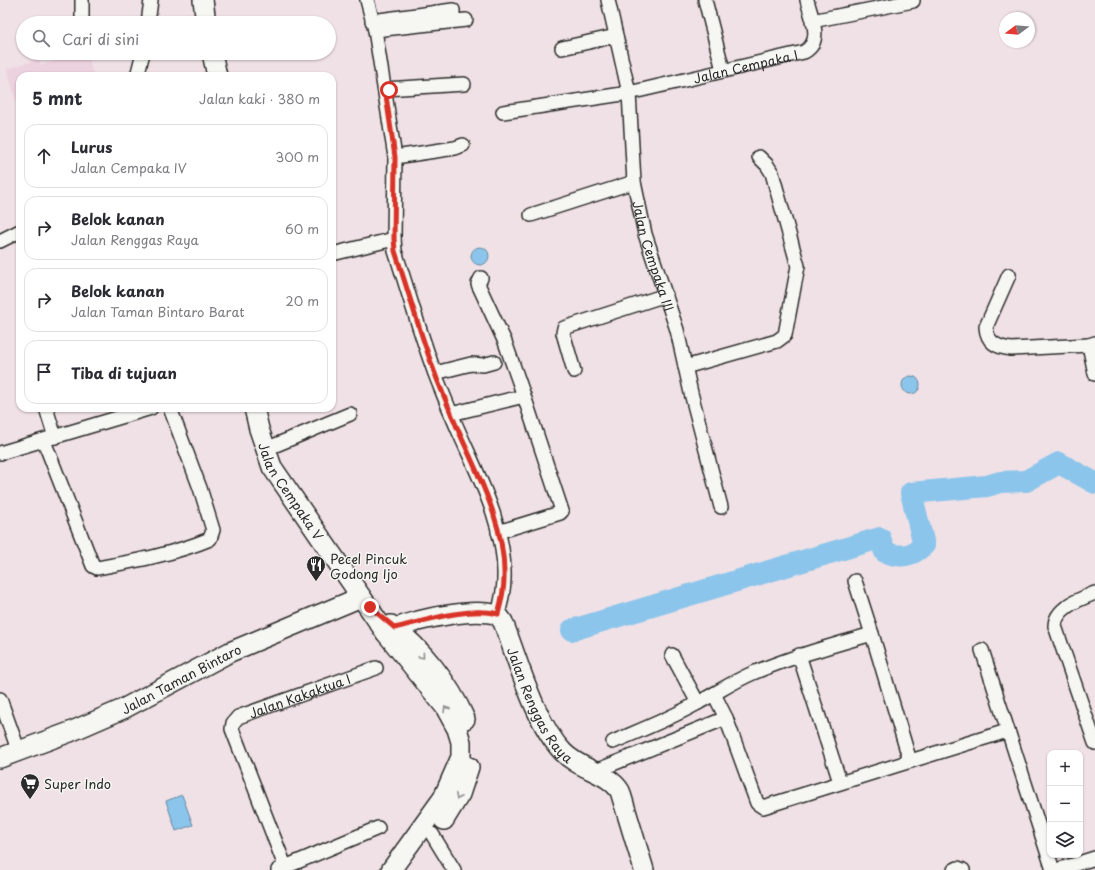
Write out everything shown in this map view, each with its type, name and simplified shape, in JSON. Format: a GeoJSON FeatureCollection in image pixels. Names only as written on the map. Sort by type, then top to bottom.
{"type":"FeatureCollection","features":[{"type":"Feature","properties":{"kind":"street"},"geometry":{"type":"LineString","coordinates":[[82,0],[82,16]]}},
{"type":"Feature","properties":{"kind":"street"},"geometry":{"type":"LineString","coordinates":[[149,16],[151,0]]}},
{"type":"Feature","properties":{"kind":"street"},"geometry":{"type":"LineString","coordinates":[[203,0],[205,16]]}},
{"type":"Feature","properties":{"kind":"street"},"geometry":{"type":"LineString","coordinates":[[367,0],[374,25],[395,157],[395,251],[418,328],[435,373],[451,414],[484,486],[498,532],[504,577],[503,594],[498,614],[485,612],[443,616],[390,630]]}},
{"type":"Feature","properties":{"kind":"street","name":"Jalan Cempaka III"},"geometry":{"type":"LineString","coordinates":[[608,0],[629,93],[634,182],[645,234],[677,330],[721,507]]}},
{"type":"Feature","properties":{"kind":"street"},"geometry":{"type":"LineString","coordinates":[[705,0],[723,70]]}},
{"type":"Feature","properties":{"kind":"street","name":"Jalan Cempaka I"},"geometry":{"type":"LineString","coordinates":[[503,112],[629,93],[804,52],[812,48],[816,39],[807,0]]}},
{"type":"Feature","properties":{"kind":"street"},"geometry":{"type":"LineString","coordinates":[[812,21],[913,1]]}},
{"type":"Feature","properties":{"kind":"street"},"geometry":{"type":"LineString","coordinates":[[374,25],[460,21]]}},
{"type":"Feature","properties":{"kind":"street"},"geometry":{"type":"LineString","coordinates":[[562,48],[616,36]]}},
{"type":"Feature","properties":{"kind":"street"},"geometry":{"type":"LineString","coordinates":[[138,72],[141,60]]}},
{"type":"Feature","properties":{"kind":"street"},"geometry":{"type":"LineString","coordinates":[[214,60],[216,72]]}},
{"type":"Feature","properties":{"kind":"street"},"geometry":{"type":"LineString","coordinates":[[385,89],[464,84]]}},
{"type":"Feature","properties":{"kind":"street"},"geometry":{"type":"LineString","coordinates":[[395,157],[455,148],[463,145]]}},
{"type":"Feature","properties":{"kind":"street"},"geometry":{"type":"LineString","coordinates":[[685,367],[777,341],[785,335],[798,266],[772,173],[768,165],[759,157]]}},
{"type":"Feature","properties":{"kind":"street"},"geometry":{"type":"LineString","coordinates":[[531,216],[634,182]]}},
{"type":"Feature","properties":{"kind":"street"},"geometry":{"type":"LineString","coordinates":[[0,241],[16,233]]}},
{"type":"Feature","properties":{"kind":"street"},"geometry":{"type":"LineString","coordinates":[[336,253],[394,239]]}},
{"type":"Feature","properties":{"kind":"street"},"geometry":{"type":"LineString","coordinates":[[1009,275],[986,327],[987,336],[991,342],[999,347],[1010,349],[1092,344],[1095,374]]}},
{"type":"Feature","properties":{"kind":"street"},"geometry":{"type":"LineString","coordinates":[[481,278],[478,284],[505,342],[562,511],[560,513],[498,532]]}},
{"type":"Feature","properties":{"kind":"street"},"geometry":{"type":"LineString","coordinates":[[574,371],[563,333],[564,328],[666,295]]}},
{"type":"Feature","properties":{"kind":"street"},"geometry":{"type":"LineString","coordinates":[[435,373],[472,364],[483,365],[494,362]]}},
{"type":"Feature","properties":{"kind":"street"},"geometry":{"type":"LineString","coordinates":[[451,414],[524,396]]}},
{"type":"Feature","properties":{"kind":"street"},"geometry":{"type":"LineString","coordinates":[[46,412],[49,439],[93,566],[97,568],[189,548],[210,539],[213,530],[200,488],[172,412]]}},
{"type":"Feature","properties":{"kind":"street"},"geometry":{"type":"LineString","coordinates":[[0,453],[138,412]]}},
{"type":"Feature","properties":{"kind":"street","name":"Jalan Cempaka V"},"geometry":{"type":"LineString","coordinates":[[255,412],[272,467],[280,480],[365,602],[390,630],[445,707],[457,729],[461,742],[461,757],[446,792],[435,811],[427,834],[409,858],[391,870]]}},
{"type":"Feature","properties":{"kind":"street"},"geometry":{"type":"LineString","coordinates":[[266,449],[350,414]]}},
{"type":"Feature","properties":{"kind":"street"},"geometry":{"type":"LineString","coordinates":[[855,581],[910,761]]}},
{"type":"Feature","properties":{"kind":"street"},"geometry":{"type":"LineString","coordinates":[[1095,593],[1061,611],[1055,620],[1055,626],[1095,743]]}},
{"type":"Feature","properties":{"kind":"street","name":"Jalan Taman Bintaro"},"geometry":{"type":"LineString","coordinates":[[0,758],[19,752],[123,709],[230,652],[365,602]]}},
{"type":"Feature","properties":{"kind":"street","name":"Jalan Renggas Raya"},"geometry":{"type":"LineString","coordinates":[[498,614],[503,622],[521,670],[544,724],[568,756],[593,772],[615,783],[620,791],[644,870]]}},
{"type":"Feature","properties":{"kind":"street"},"geometry":{"type":"LineString","coordinates":[[612,742],[698,704],[752,674],[799,655],[872,634]]}},
{"type":"Feature","properties":{"kind":"street"},"geometry":{"type":"LineString","coordinates":[[982,650],[1007,731],[1054,869],[1095,858]]}},
{"type":"Feature","properties":{"kind":"street"},"geometry":{"type":"LineString","coordinates":[[672,655],[698,704]]}},
{"type":"Feature","properties":{"kind":"street"},"geometry":{"type":"LineString","coordinates":[[799,655],[840,782]]}},
{"type":"Feature","properties":{"kind":"street","name":"Jalan Kakaktua I"},"geometry":{"type":"LineString","coordinates":[[282,868],[232,729],[233,723],[238,717],[376,668]]}},
{"type":"Feature","properties":{"kind":"street"},"geometry":{"type":"LineString","coordinates":[[714,694],[726,718],[755,799],[760,806],[766,806],[1007,731]]}},
{"type":"Feature","properties":{"kind":"street"},"geometry":{"type":"LineString","coordinates":[[0,699],[19,752]]}},
{"type":"Feature","properties":{"kind":"street"},"geometry":{"type":"LineString","coordinates":[[593,772],[726,718]]}},
{"type":"Feature","properties":{"kind":"street"},"geometry":{"type":"LineString","coordinates":[[282,868],[378,828]]}},
{"type":"Feature","properties":{"kind":"street"},"geometry":{"type":"LineString","coordinates":[[427,834],[454,870]]}},
{"type":"Feature","properties":{"kind":"street"},"geometry":{"type":"LineString","coordinates":[[954,870],[958,868],[963,870]]}},
{"type":"Feature","properties":{"kind":"shaded area"},"geometry":{"type":"Polygon","coordinates":[[[36,60],[39,60],[41,65],[58,60],[89,60],[93,72],[16,72],[16,101],[7,69],[36,60]]]}},
{"type":"Feature","properties":{"kind":"water"},"geometry":{"type":"Polygon","coordinates":[[[480,247],[486,250],[489,256],[486,262],[480,265],[474,262],[471,256],[474,250],[480,247]]]}},
{"type":"Feature","properties":{"kind":"water"},"geometry":{"type":"Polygon","coordinates":[[[911,376],[917,379],[920,385],[917,391],[911,394],[905,391],[902,385],[905,379],[911,376]]]}},
{"type":"Feature","properties":{"kind":"water"},"geometry":{"type":"Polygon","coordinates":[[[182,795],[193,825],[176,831],[166,801],[182,795]]]}},
{"type":"Feature","properties":{"kind":"waterway"},"geometry":{"type":"LineString","coordinates":[[572,630],[880,538],[885,552],[901,556],[915,552],[924,545],[911,493],[987,486],[1000,482],[1026,481],[1059,463],[1095,483]]}},
{"type":"Feature","properties":{"kind":"place","name":"Pecel Pincuk Godong Ijo"},"geometry":{"type":"Point","coordinates":[316,582]}},
{"type":"Feature","properties":{"kind":"place","name":"Super Indo"},"geometry":{"type":"Point","coordinates":[30,800]}},
{"type":"Feature","properties":{"kind":"route"},"geometry":{"type":"LineString","coordinates":[[370,607],[395,628],[443,616],[485,612],[498,614],[503,594],[504,577],[498,532],[484,486],[459,433],[418,328],[395,251],[395,157],[385,89],[389,90]]}}]}
